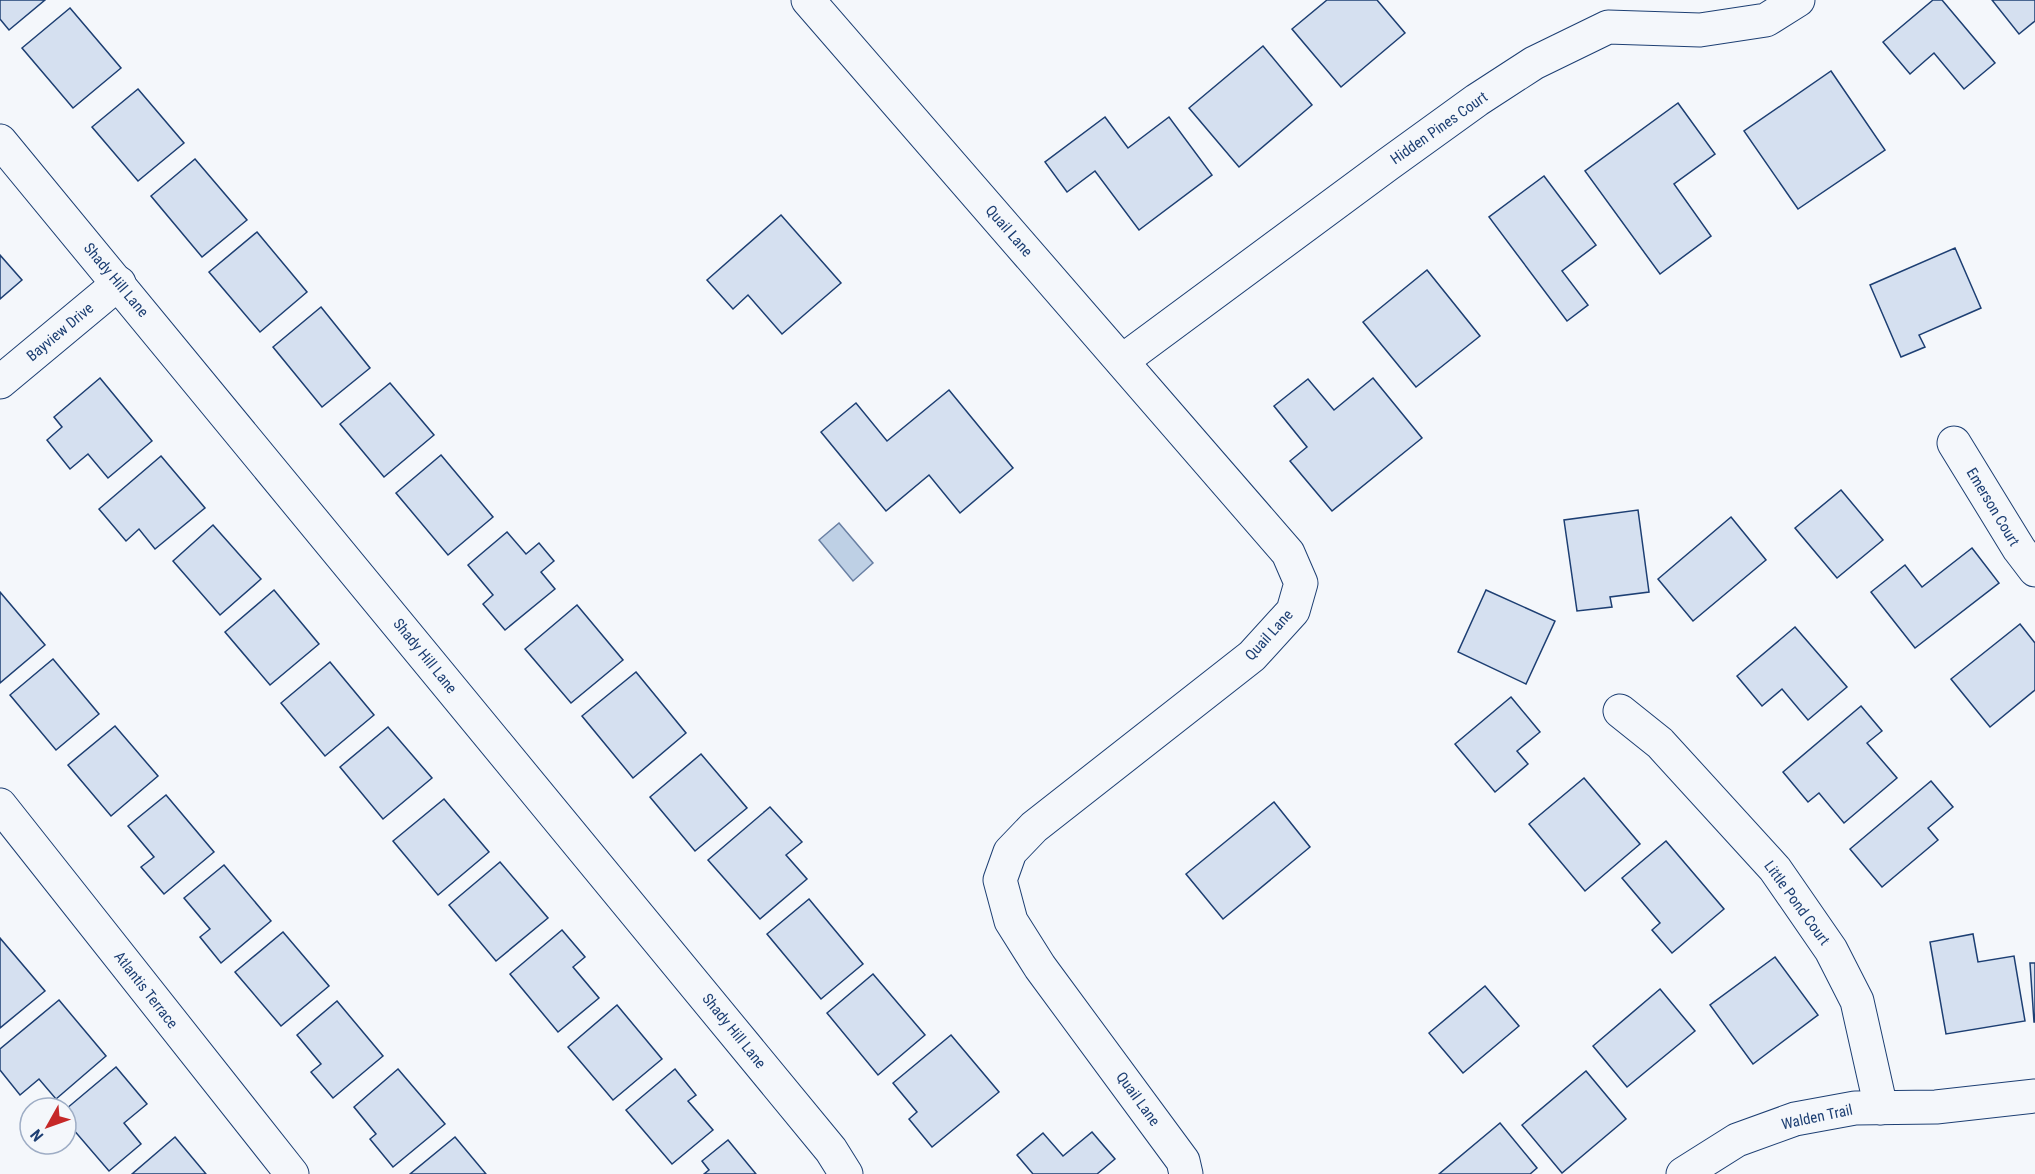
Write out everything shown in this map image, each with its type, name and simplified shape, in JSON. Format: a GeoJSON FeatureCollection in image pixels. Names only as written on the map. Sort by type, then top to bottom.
{"type":"FeatureCollection","features":[{"type":"Feature","properties":{"kind":"street","name":"Quail Lane"},"geometry":{"type":"LineString","coordinates":[[808,0],[1288,553],[1301,584],[1293,611],[1252,656],[1034,827],[1010,852],[1000,880],[1011,921],[1034,958],[1183,1161],[1186,1174]]}},
{"type":"Feature","properties":{"kind":"street","name":"Hidden Pines Court"},"geometry":{"type":"LineString","coordinates":[[1122,362],[1387,165],[1477,100],[1534,63],[1608,27],[1700,30],[1766,20],[1798,0]]}},
{"type":"Feature","properties":{"kind":"street","name":"Shady Hill Lane"},"geometry":{"type":"LineString","coordinates":[[0,141],[824,1141],[846,1174]]}},
{"type":"Feature","properties":{"kind":"street","name":"Bayview Drive"},"geometry":{"type":"LineString","coordinates":[[0,382],[119,283]]}},
{"type":"Feature","properties":{"kind":"street","name":"Emerson Court"},"geometry":{"type":"LineString","coordinates":[[1954,443],[2019,549],[2035,570]]}},
{"type":"Feature","properties":{"kind":"street","name":"Little Pond Court"},"geometry":{"type":"LineString","coordinates":[[1620,711],[1660,743],[1775,869],[1831,950],[1857,1001],[1881,1108]]}},
{"type":"Feature","properties":{"kind":"street","name":"Atlantis Terrace"},"geometry":{"type":"LineString","coordinates":[[0,805],[292,1174]]}},
{"type":"Feature","properties":{"kind":"street","name":"Walden Trail"},"geometry":{"type":"LineString","coordinates":[[1683,1174],[1737,1140],[1795,1119],[1855,1108],[1936,1107],[2035,1096]]}},
{"type":"Feature","properties":{"kind":"water"},"geometry":{"type":"Polygon","coordinates":[[[839,523],[873,563],[853,581],[819,540],[839,523]]]}},
{"type":"Feature","properties":{"kind":"building"},"geometry":{"type":"Polygon","coordinates":[[[0,0],[45,0],[9,30],[0,19],[0,0]]]}},
{"type":"Feature","properties":{"kind":"building"},"geometry":{"type":"Polygon","coordinates":[[[1327,0],[1377,0],[1405,33],[1341,87],[1292,29],[1327,0]]]}},
{"type":"Feature","properties":{"kind":"building"},"geometry":{"type":"Polygon","coordinates":[[[1933,0],[1942,0],[1995,63],[1964,89],[1934,53],[1910,74],[1883,42],[1933,0]]]}},
{"type":"Feature","properties":{"kind":"building"},"geometry":{"type":"Polygon","coordinates":[[[1992,0],[2035,0],[2035,21],[2019,34],[1992,0]]]}},
{"type":"Feature","properties":{"kind":"building"},"geometry":{"type":"Polygon","coordinates":[[[70,8],[121,68],[73,108],[22,48],[70,8]]]}},
{"type":"Feature","properties":{"kind":"building"},"geometry":{"type":"Polygon","coordinates":[[[1263,46],[1312,105],[1239,167],[1189,108],[1263,46]]]}},
{"type":"Feature","properties":{"kind":"building"},"geometry":{"type":"Polygon","coordinates":[[[1831,71],[1885,150],[1798,209],[1744,131],[1831,71]]]}},
{"type":"Feature","properties":{"kind":"building"},"geometry":{"type":"Polygon","coordinates":[[[138,89],[184,143],[138,181],[92,127],[138,89]]]}},
{"type":"Feature","properties":{"kind":"building"},"geometry":{"type":"Polygon","coordinates":[[[1678,103],[1715,154],[1674,184],[1711,236],[1660,274],[1585,171],[1678,103]]]}},
{"type":"Feature","properties":{"kind":"building"},"geometry":{"type":"Polygon","coordinates":[[[1105,117],[1128,148],[1169,117],[1212,175],[1139,230],[1095,171],[1067,192],[1045,162],[1105,117]]]}},
{"type":"Feature","properties":{"kind":"building"},"geometry":{"type":"Polygon","coordinates":[[[195,159],[247,220],[202,257],[151,196],[195,159]]]}},
{"type":"Feature","properties":{"kind":"building"},"geometry":{"type":"Polygon","coordinates":[[[1544,176],[1596,245],[1562,271],[1588,305],[1567,321],[1489,217],[1544,176]]]}},
{"type":"Feature","properties":{"kind":"building"},"geometry":{"type":"Polygon","coordinates":[[[781,215],[841,283],[782,334],[748,295],[733,309],[707,280],[781,215]]]}},
{"type":"Feature","properties":{"kind":"building"},"geometry":{"type":"Polygon","coordinates":[[[257,232],[307,292],[260,332],[209,272],[257,232]]]}},
{"type":"Feature","properties":{"kind":"building"},"geometry":{"type":"Polygon","coordinates":[[[1955,248],[1981,308],[1919,335],[1925,347],[1901,357],[1870,285],[1955,248]]]}},
{"type":"Feature","properties":{"kind":"building"},"geometry":{"type":"Polygon","coordinates":[[[0,255],[22,280],[0,299],[0,255]]]}},
{"type":"Feature","properties":{"kind":"building"},"geometry":{"type":"Polygon","coordinates":[[[1427,270],[1480,336],[1416,387],[1363,322],[1427,270]]]}},
{"type":"Feature","properties":{"kind":"building"},"geometry":{"type":"Polygon","coordinates":[[[321,307],[370,368],[322,407],[273,347],[321,307]]]}},
{"type":"Feature","properties":{"kind":"building"},"geometry":{"type":"Polygon","coordinates":[[[100,378],[152,441],[108,478],[88,454],[70,469],[47,440],[62,427],[54,417],[100,378]]]}},
{"type":"Feature","properties":{"kind":"building"},"geometry":{"type":"Polygon","coordinates":[[[1373,378],[1422,438],[1332,511],[1290,461],[1307,447],[1274,406],[1308,379],[1334,410],[1373,378]]]}},
{"type":"Feature","properties":{"kind":"building"},"geometry":{"type":"Polygon","coordinates":[[[390,383],[434,435],[384,477],[340,424],[390,383]]]}},
{"type":"Feature","properties":{"kind":"building"},"geometry":{"type":"Polygon","coordinates":[[[949,390],[1013,468],[960,513],[929,475],[886,511],[821,432],[856,403],[887,441],[949,390]]]}},
{"type":"Feature","properties":{"kind":"building"},"geometry":{"type":"Polygon","coordinates":[[[441,455],[493,517],[448,555],[396,493],[441,455]]]}},
{"type":"Feature","properties":{"kind":"building"},"geometry":{"type":"Polygon","coordinates":[[[161,456],[205,508],[155,549],[139,529],[126,541],[99,509],[161,456]]]}},
{"type":"Feature","properties":{"kind":"building"},"geometry":{"type":"Polygon","coordinates":[[[1841,490],[1883,540],[1837,578],[1795,528],[1841,490]]]}},
{"type":"Feature","properties":{"kind":"building"},"geometry":{"type":"Polygon","coordinates":[[[1638,510],[1649,592],[1610,597],[1612,607],[1577,611],[1564,520],[1638,510]]]}},
{"type":"Feature","properties":{"kind":"building"},"geometry":{"type":"Polygon","coordinates":[[[1731,517],[1766,560],[1693,621],[1658,579],[1731,517]]]}},
{"type":"Feature","properties":{"kind":"building"},"geometry":{"type":"Polygon","coordinates":[[[213,525],[261,579],[220,615],[173,561],[213,525]]]}},
{"type":"Feature","properties":{"kind":"building"},"geometry":{"type":"Polygon","coordinates":[[[507,532],[526,554],[539,543],[554,561],[541,572],[555,589],[505,630],[483,604],[493,595],[468,565],[507,532]]]}},
{"type":"Feature","properties":{"kind":"building"},"geometry":{"type":"Polygon","coordinates":[[[1972,548],[1999,583],[1915,648],[1871,592],[1905,565],[1922,587],[1972,548]]]}},
{"type":"Feature","properties":{"kind":"building"},"geometry":{"type":"Polygon","coordinates":[[[274,590],[319,644],[270,685],[225,632],[274,590]]]}},
{"type":"Feature","properties":{"kind":"building"},"geometry":{"type":"Polygon","coordinates":[[[1486,590],[1555,621],[1526,684],[1458,652],[1486,590]]]}},
{"type":"Feature","properties":{"kind":"building"},"geometry":{"type":"Polygon","coordinates":[[[0,592],[45,645],[0,683],[0,592]]]}},
{"type":"Feature","properties":{"kind":"building"},"geometry":{"type":"Polygon","coordinates":[[[577,605],[623,660],[571,703],[525,649],[577,605]]]}},
{"type":"Feature","properties":{"kind":"building"},"geometry":{"type":"Polygon","coordinates":[[[2020,624],[2035,643],[2035,690],[1990,727],[1951,679],[2020,624]]]}},
{"type":"Feature","properties":{"kind":"building"},"geometry":{"type":"Polygon","coordinates":[[[1795,627],[1847,687],[1808,720],[1782,689],[1762,706],[1737,676],[1795,627]]]}},
{"type":"Feature","properties":{"kind":"building"},"geometry":{"type":"Polygon","coordinates":[[[53,659],[99,714],[56,750],[10,695],[53,659]]]}},
{"type":"Feature","properties":{"kind":"building"},"geometry":{"type":"Polygon","coordinates":[[[330,662],[374,715],[325,756],[281,703],[330,662]]]}},
{"type":"Feature","properties":{"kind":"building"},"geometry":{"type":"Polygon","coordinates":[[[636,672],[686,733],[633,778],[582,716],[636,672]]]}},
{"type":"Feature","properties":{"kind":"building"},"geometry":{"type":"Polygon","coordinates":[[[1511,697],[1540,732],[1517,751],[1528,764],[1495,792],[1455,744],[1511,697]]]}},
{"type":"Feature","properties":{"kind":"building"},"geometry":{"type":"Polygon","coordinates":[[[1861,706],[1882,731],[1867,743],[1897,778],[1844,823],[1819,793],[1808,802],[1783,772],[1861,706]]]}},
{"type":"Feature","properties":{"kind":"building"},"geometry":{"type":"Polygon","coordinates":[[[115,726],[158,776],[111,816],[68,765],[115,726]]]}},
{"type":"Feature","properties":{"kind":"building"},"geometry":{"type":"Polygon","coordinates":[[[388,727],[432,778],[383,819],[340,767],[388,727]]]}},
{"type":"Feature","properties":{"kind":"building"},"geometry":{"type":"Polygon","coordinates":[[[701,754],[747,808],[695,851],[650,797],[701,754]]]}},
{"type":"Feature","properties":{"kind":"building"},"geometry":{"type":"Polygon","coordinates":[[[1584,778],[1640,844],[1585,891],[1529,824],[1584,778]]]}},
{"type":"Feature","properties":{"kind":"building"},"geometry":{"type":"Polygon","coordinates":[[[1931,781],[1953,807],[1928,828],[1938,840],[1882,887],[1850,849],[1931,781]]]}},
{"type":"Feature","properties":{"kind":"building"},"geometry":{"type":"Polygon","coordinates":[[[166,795],[214,852],[164,894],[141,867],[154,857],[128,826],[166,795]]]}},
{"type":"Feature","properties":{"kind":"building"},"geometry":{"type":"Polygon","coordinates":[[[444,799],[489,852],[438,895],[393,841],[444,799]]]}},
{"type":"Feature","properties":{"kind":"building"},"geometry":{"type":"Polygon","coordinates":[[[1274,802],[1310,847],[1223,919],[1186,874],[1274,802]]]}},
{"type":"Feature","properties":{"kind":"building"},"geometry":{"type":"Polygon","coordinates":[[[770,807],[802,842],[786,855],[807,879],[760,919],[708,860],[770,807]]]}},
{"type":"Feature","properties":{"kind":"building"},"geometry":{"type":"Polygon","coordinates":[[[1666,841],[1724,909],[1672,953],[1652,930],[1660,923],[1622,878],[1666,841]]]}},
{"type":"Feature","properties":{"kind":"building"},"geometry":{"type":"Polygon","coordinates":[[[500,862],[548,918],[496,961],[449,905],[500,862]]]}},
{"type":"Feature","properties":{"kind":"building"},"geometry":{"type":"Polygon","coordinates":[[[224,865],[271,921],[221,963],[200,937],[210,929],[184,898],[224,865]]]}},
{"type":"Feature","properties":{"kind":"building"},"geometry":{"type":"Polygon","coordinates":[[[809,899],[863,964],[821,999],[767,934],[809,899]]]}},
{"type":"Feature","properties":{"kind":"building"},"geometry":{"type":"Polygon","coordinates":[[[562,930],[585,957],[573,967],[599,998],[558,1032],[510,974],[562,930]]]}},
{"type":"Feature","properties":{"kind":"building"},"geometry":{"type":"Polygon","coordinates":[[[283,932],[329,986],[281,1026],[235,972],[283,932]]]}},
{"type":"Feature","properties":{"kind":"building"},"geometry":{"type":"Polygon","coordinates":[[[1973,934],[1978,962],[2014,956],[2025,1021],[1946,1034],[1930,942],[1973,934]]]}},
{"type":"Feature","properties":{"kind":"building"},"geometry":{"type":"Polygon","coordinates":[[[0,938],[45,991],[0,1028],[0,938]]]}},
{"type":"Feature","properties":{"kind":"building"},"geometry":{"type":"Polygon","coordinates":[[[1775,957],[1818,1015],[1753,1064],[1710,1005],[1775,957]]]}},
{"type":"Feature","properties":{"kind":"building"},"geometry":{"type":"Polygon","coordinates":[[[2030,963],[2035,963],[2035,1022],[2034,1022],[2030,963]]]}},
{"type":"Feature","properties":{"kind":"building"},"geometry":{"type":"Polygon","coordinates":[[[873,974],[925,1035],[878,1075],[827,1013],[873,974]]]}},
{"type":"Feature","properties":{"kind":"building"},"geometry":{"type":"Polygon","coordinates":[[[1485,986],[1519,1026],[1463,1073],[1429,1033],[1485,986]]]}},
{"type":"Feature","properties":{"kind":"building"},"geometry":{"type":"Polygon","coordinates":[[[1660,989],[1695,1031],[1627,1087],[1593,1046],[1660,989]]]}},
{"type":"Feature","properties":{"kind":"building"},"geometry":{"type":"Polygon","coordinates":[[[59,1000],[106,1056],[59,1096],[53,1096],[39,1079],[20,1095],[0,1070],[0,1049],[59,1000]]]}},
{"type":"Feature","properties":{"kind":"building"},"geometry":{"type":"Polygon","coordinates":[[[337,1001],[383,1056],[333,1098],[311,1072],[321,1064],[297,1035],[337,1001]]]}},
{"type":"Feature","properties":{"kind":"building"},"geometry":{"type":"Polygon","coordinates":[[[617,1005],[662,1059],[613,1100],[568,1047],[617,1005]]]}},
{"type":"Feature","properties":{"kind":"building"},"geometry":{"type":"Polygon","coordinates":[[[951,1035],[999,1092],[932,1147],[909,1119],[917,1112],[893,1083],[951,1035]]]}},
{"type":"Feature","properties":{"kind":"building"},"geometry":{"type":"Polygon","coordinates":[[[116,1067],[147,1104],[124,1123],[141,1144],[109,1171],[78,1135],[78,1099],[116,1067]]]}},
{"type":"Feature","properties":{"kind":"building"},"geometry":{"type":"Polygon","coordinates":[[[398,1069],[445,1124],[393,1167],[370,1139],[376,1134],[354,1107],[398,1069]]]}},
{"type":"Feature","properties":{"kind":"building"},"geometry":{"type":"Polygon","coordinates":[[[675,1069],[696,1095],[688,1101],[713,1130],[672,1164],[626,1110],[675,1069]]]}},
{"type":"Feature","properties":{"kind":"building"},"geometry":{"type":"Polygon","coordinates":[[[1586,1071],[1626,1119],[1562,1173],[1522,1125],[1586,1071]]]}},
{"type":"Feature","properties":{"kind":"building"},"geometry":{"type":"Polygon","coordinates":[[[1500,1123],[1537,1168],[1530,1174],[1439,1174],[1500,1123]]]}},
{"type":"Feature","properties":{"kind":"building"},"geometry":{"type":"Polygon","coordinates":[[[1092,1132],[1115,1159],[1097,1174],[1033,1174],[1017,1155],[1043,1133],[1063,1156],[1092,1132]]]}},
{"type":"Feature","properties":{"kind":"building"},"geometry":{"type":"Polygon","coordinates":[[[175,1137],[206,1174],[132,1174],[175,1137]]]}},
{"type":"Feature","properties":{"kind":"building"},"geometry":{"type":"Polygon","coordinates":[[[455,1137],[486,1174],[410,1174],[455,1137]]]}},
{"type":"Feature","properties":{"kind":"building"},"geometry":{"type":"Polygon","coordinates":[[[728,1140],[756,1174],[704,1174],[709,1170],[702,1161],[728,1140]]]}}]}
